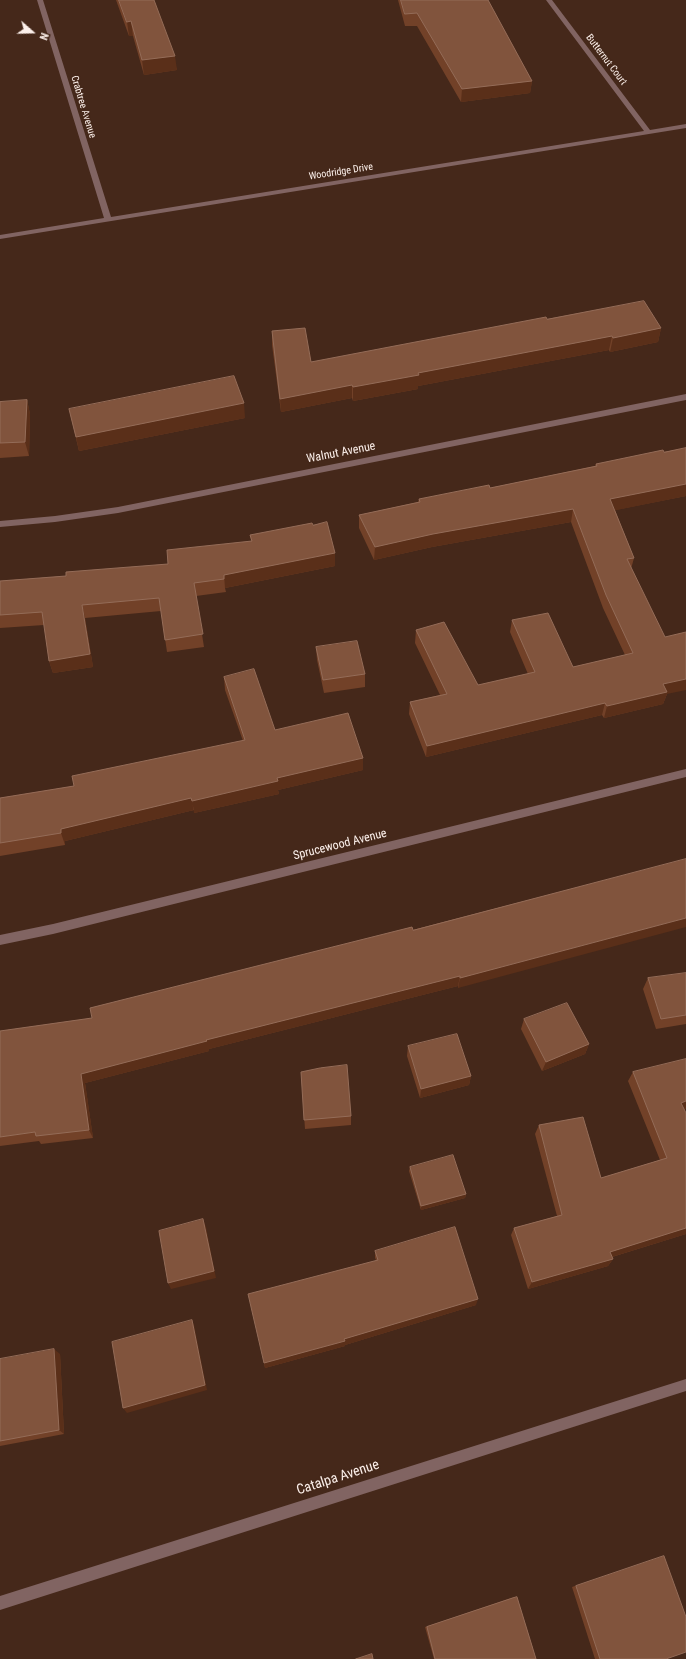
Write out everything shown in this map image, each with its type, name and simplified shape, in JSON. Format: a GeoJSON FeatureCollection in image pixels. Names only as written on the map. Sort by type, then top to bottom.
{"type":"FeatureCollection","features":[{"type":"Feature","properties":{"kind":"street","name":"Crabtree Avenue"},"geometry":{"type":"LineString","coordinates":[[40,0],[108,219]]}},
{"type":"Feature","properties":{"kind":"street","name":"Butternut Court"},"geometry":{"type":"LineString","coordinates":[[549,0],[648,132]]}},
{"type":"Feature","properties":{"kind":"street","name":"Woodridge Drive"},"geometry":{"type":"LineString","coordinates":[[0,237],[686,126]]}},
{"type":"Feature","properties":{"kind":"street","name":"Walnut Avenue"},"geometry":{"type":"LineString","coordinates":[[0,524],[55,519],[118,510],[686,397]]}},
{"type":"Feature","properties":{"kind":"street","name":"Sprucewood Avenue"},"geometry":{"type":"LineString","coordinates":[[0,940],[53,929],[686,773]]}},
{"type":"Feature","properties":{"kind":"street","name":"Catalpa Avenue"},"geometry":{"type":"LineString","coordinates":[[0,1603],[686,1385]]}},
{"type":"Feature","properties":{"kind":"building"},"geometry":{"type":"Polygon","coordinates":[[[119,0],[154,0],[175,56],[142,60],[131,21],[127,22],[119,0]]]}},
{"type":"Feature","properties":{"kind":"building"},"geometry":{"type":"Polygon","coordinates":[[[401,0],[488,0],[532,81],[462,89],[417,13],[405,14],[401,0]]]}},
{"type":"Feature","properties":{"kind":"building"},"geometry":{"type":"Polygon","coordinates":[[[644,301],[661,328],[418,373],[419,375],[353,387],[352,385],[280,399],[272,331],[305,328],[311,362],[546,317],[547,319],[644,301]]]}},
{"type":"Feature","properties":{"kind":"building"},"geometry":{"type":"Polygon","coordinates":[[[234,376],[244,403],[76,437],[69,409],[234,376]]]}},
{"type":"Feature","properties":{"kind":"building"},"geometry":{"type":"Polygon","coordinates":[[[27,400],[25,442],[0,443],[0,402],[27,400]]]}},
{"type":"Feature","properties":{"kind":"building"},"geometry":{"type":"Polygon","coordinates":[[[686,448],[686,484],[610,499],[634,558],[627,559],[665,637],[686,632],[686,679],[663,684],[667,692],[607,706],[605,703],[427,746],[410,702],[447,694],[416,630],[444,622],[478,685],[535,672],[512,620],[548,613],[573,667],[633,653],[606,595],[573,509],[433,534],[375,547],[359,515],[420,502],[419,499],[489,485],[490,488],[597,466],[596,464],[663,450],[664,452],[686,448]]]}},
{"type":"Feature","properties":{"kind":"building"},"geometry":{"type":"Polygon","coordinates":[[[327,522],[335,553],[224,575],[224,579],[194,583],[203,634],[165,640],[159,598],[82,605],[90,654],[49,661],[42,612],[0,615],[0,581],[66,576],[66,572],[168,564],[167,550],[252,541],[250,535],[312,523],[313,525],[327,522]]]}},
{"type":"Feature","properties":{"kind":"building"},"geometry":{"type":"Polygon","coordinates":[[[357,641],[365,674],[323,680],[316,647],[357,641]]]}},
{"type":"Feature","properties":{"kind":"building"},"geometry":{"type":"Polygon","coordinates":[[[254,669],[275,730],[348,713],[363,758],[277,778],[278,781],[192,801],[191,798],[61,829],[61,833],[0,843],[0,798],[74,786],[72,776],[245,740],[224,677],[254,669]]]}},
{"type":"Feature","properties":{"kind":"building"},"geometry":{"type":"Polygon","coordinates":[[[686,859],[686,918],[460,978],[460,976],[206,1040],[207,1041],[81,1074],[89,1130],[36,1136],[35,1132],[0,1137],[0,1031],[92,1018],[90,1008],[412,927],[413,930],[686,859]]]}},
{"type":"Feature","properties":{"kind":"building"},"geometry":{"type":"Polygon","coordinates":[[[686,973],[686,1015],[661,1019],[648,978],[686,973]]]}},
{"type":"Feature","properties":{"kind":"building"},"geometry":{"type":"Polygon","coordinates":[[[567,1003],[589,1044],[546,1062],[524,1019],[567,1003]]]}},
{"type":"Feature","properties":{"kind":"building"},"geometry":{"type":"Polygon","coordinates":[[[457,1034],[471,1076],[421,1089],[408,1046],[457,1034]]]}},
{"type":"Feature","properties":{"kind":"building"},"geometry":{"type":"Polygon","coordinates":[[[686,1059],[686,1101],[681,1103],[686,1113],[686,1228],[610,1252],[613,1259],[532,1282],[514,1228],[562,1215],[539,1125],[583,1117],[601,1178],[667,1158],[633,1072],[686,1059]]]}},
{"type":"Feature","properties":{"kind":"building"},"geometry":{"type":"Polygon","coordinates":[[[347,1065],[351,1116],[304,1120],[301,1072],[347,1065]]]}},
{"type":"Feature","properties":{"kind":"building"},"geometry":{"type":"Polygon","coordinates":[[[453,1155],[466,1194],[421,1206],[410,1167],[453,1155]]]}},
{"type":"Feature","properties":{"kind":"building"},"geometry":{"type":"Polygon","coordinates":[[[203,1219],[214,1271],[168,1283],[159,1231],[203,1219]]]}},
{"type":"Feature","properties":{"kind":"building"},"geometry":{"type":"Polygon","coordinates":[[[455,1227],[478,1299],[344,1339],[345,1341],[264,1363],[248,1294],[378,1260],[375,1251],[455,1227]]]}},
{"type":"Feature","properties":{"kind":"building"},"geometry":{"type":"Polygon","coordinates":[[[192,1320],[205,1385],[123,1408],[112,1342],[192,1320]]]}},
{"type":"Feature","properties":{"kind":"building"},"geometry":{"type":"Polygon","coordinates":[[[54,1349],[59,1430],[0,1441],[0,1359],[54,1349]]]}},
{"type":"Feature","properties":{"kind":"building"},"geometry":{"type":"Polygon","coordinates":[[[664,1556],[686,1617],[686,1652],[666,1659],[600,1659],[576,1586],[664,1556]]]}},
{"type":"Feature","properties":{"kind":"building"},"geometry":{"type":"Polygon","coordinates":[[[517,1597],[536,1659],[435,1659],[427,1627],[517,1597]]]}},
{"type":"Feature","properties":{"kind":"building"},"geometry":{"type":"Polygon","coordinates":[[[372,1654],[373,1659],[356,1659],[372,1654]]]}}]}
